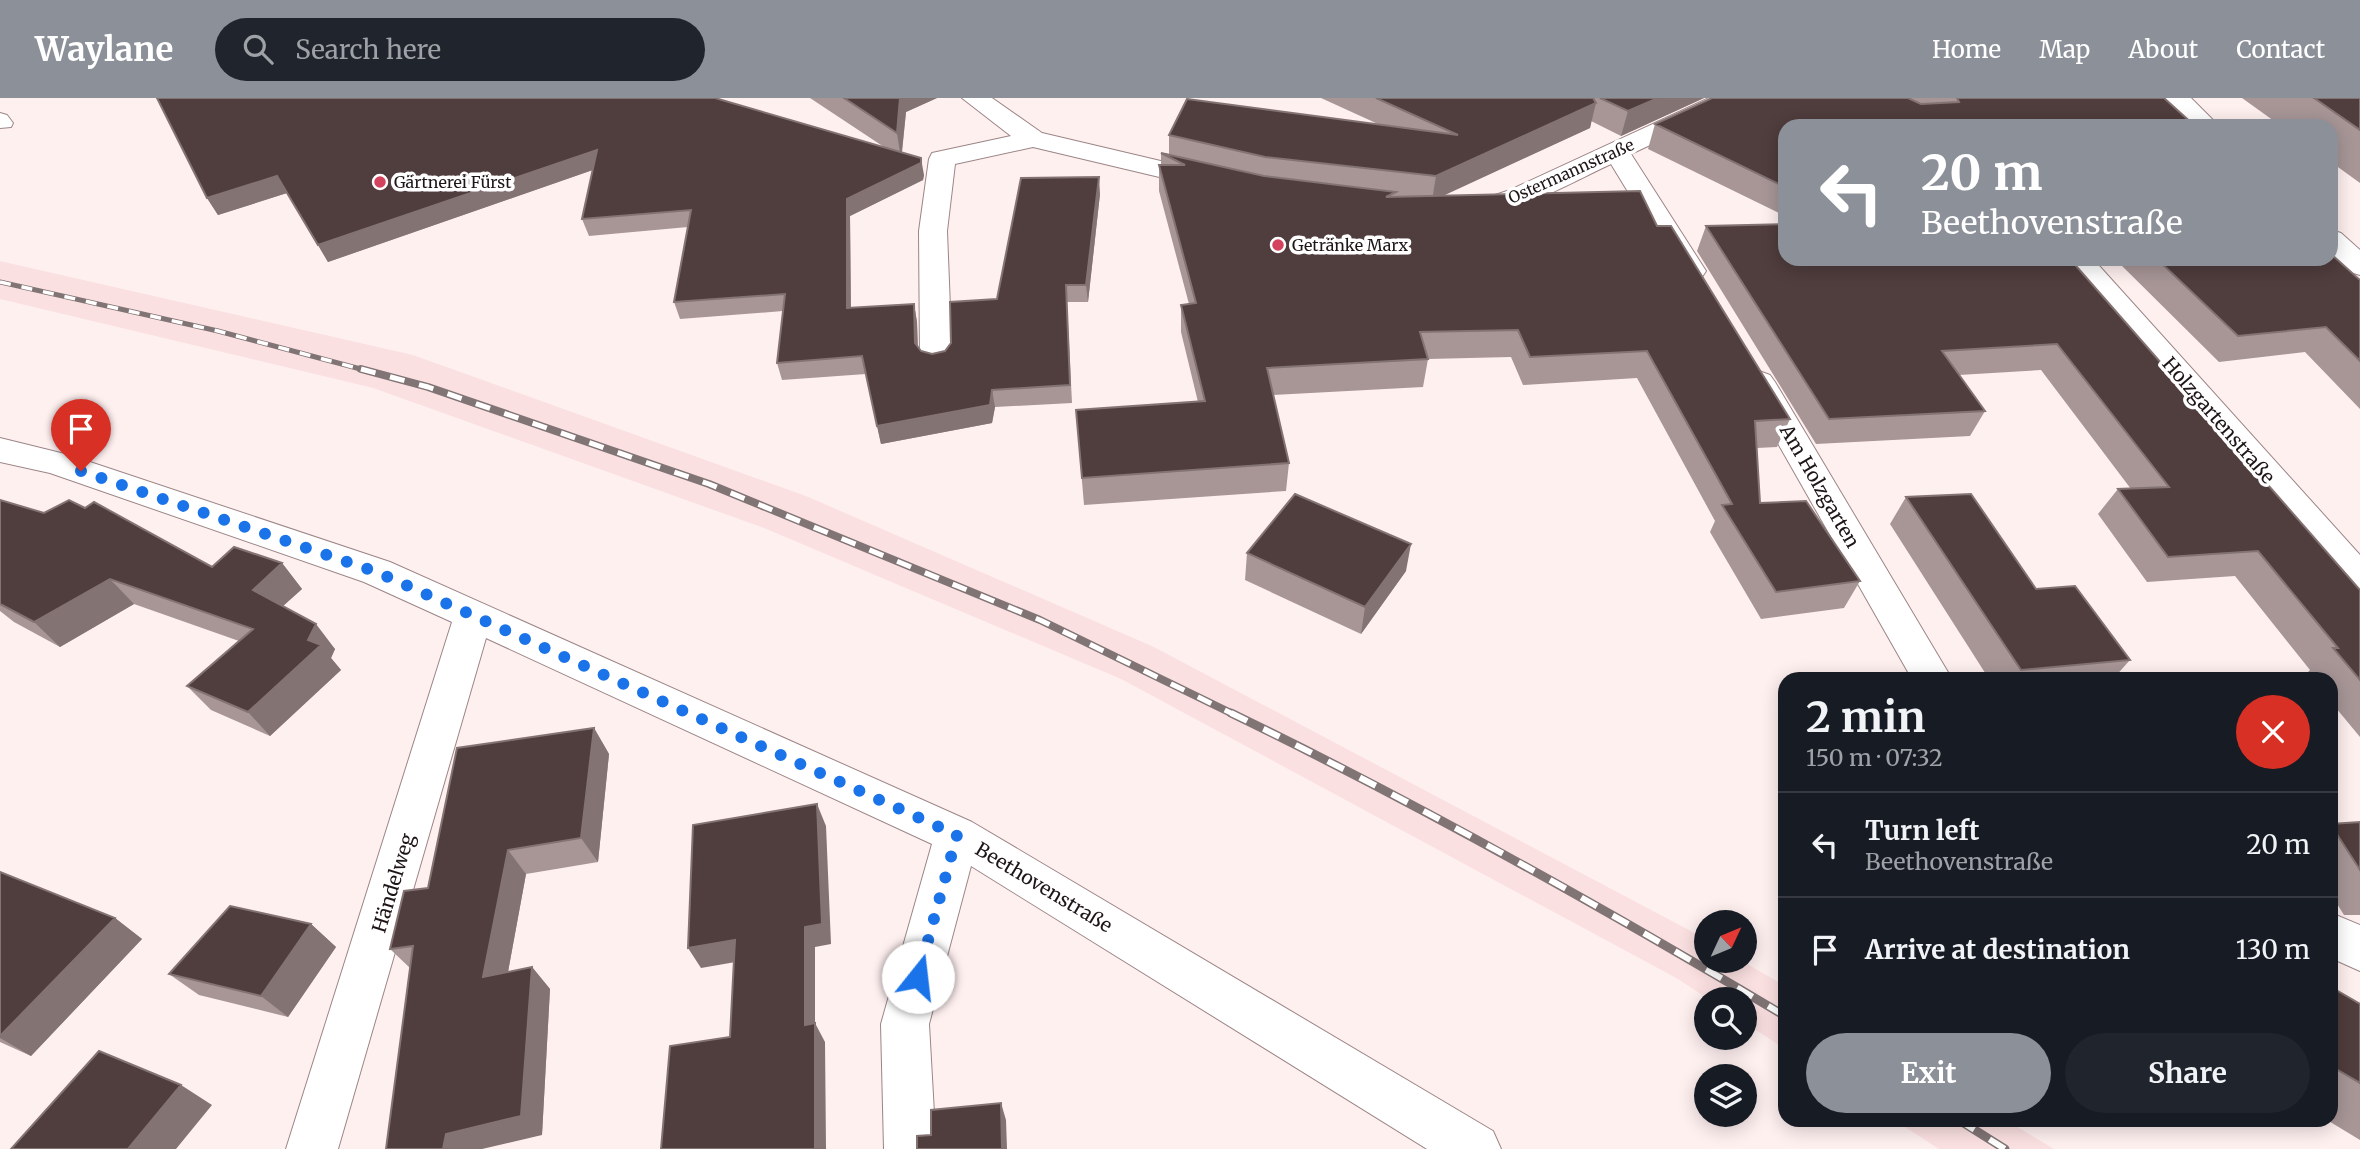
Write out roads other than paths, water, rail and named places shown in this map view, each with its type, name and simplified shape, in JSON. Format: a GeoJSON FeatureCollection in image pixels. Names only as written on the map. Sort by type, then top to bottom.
{"type":"FeatureCollection","features":[{"type":"Feature","properties":{"kind":"street"},"geometry":{"type":"LineString","coordinates":[[975,98],[1033,138],[1238,187]]}},
{"type":"Feature","properties":{"kind":"street","name":"Ostermannstraße"},"geometry":{"type":"LineString","coordinates":[[1455,212],[1469,213],[1520,196],[1730,98]]}},
{"type":"Feature","properties":{"kind":"street"},"geometry":{"type":"LineString","coordinates":[[2176,98],[2198,119]]}},
{"type":"Feature","properties":{"kind":"street"},"geometry":{"type":"LineString","coordinates":[[936,359],[933,231],[942,159],[1033,138]]}},
{"type":"Feature","properties":{"kind":"street"},"geometry":{"type":"LineString","coordinates":[[1616,151],[1704,291]]}},
{"type":"Feature","properties":{"kind":"street"},"geometry":{"type":"LineString","coordinates":[[2338,246],[2360,266]]}},
{"type":"Feature","properties":{"kind":"street","name":"Holzgartenstraße"},"geometry":{"type":"LineString","coordinates":[[2083,266],[2360,580]]}},
{"type":"Feature","properties":{"kind":"street","name":"Am Holzgarten"},"geometry":{"type":"LineString","coordinates":[[1741,349],[1929,672]]}},
{"type":"Feature","properties":{"kind":"street","name":"Beethovenstraße"},"geometry":{"type":"LineString","coordinates":[[0,450],[57,463],[377,572],[957,835],[1475,1149]]}},
{"type":"Feature","properties":{"kind":"street","name":"Händelweg"},"geometry":{"type":"LineString","coordinates":[[312,1149],[473,617]]}},
{"type":"Feature","properties":{"kind":"street"},"geometry":{"type":"LineString","coordinates":[[909,1149],[905,1024],[957,835]]}},
{"type":"Feature","properties":{"kind":"street"},"geometry":{"type":"LineString","coordinates":[[2338,937],[2360,948]]}},
{"type":"Feature","properties":{"kind":"railway"},"geometry":{"type":"LineString","coordinates":[[0,282],[218,331],[368,371]]}},
{"type":"Feature","properties":{"kind":"railway"},"geometry":{"type":"LineString","coordinates":[[361,369],[428,387],[709,484],[1040,620],[1235,715]]}},
{"type":"Feature","properties":{"kind":"railway"},"geometry":{"type":"LineString","coordinates":[[1231,713],[1511,858],[1778,1012]]}},
{"type":"Feature","properties":{"kind":"railway"},"geometry":{"type":"LineString","coordinates":[[1970,1127],[2005,1149]]}},
{"type":"Feature","properties":{"kind":"place","name":"Gärtnerei Fürst"},"geometry":{"type":"Point","coordinates":[380,182]}},
{"type":"Feature","properties":{"kind":"place","name":"Getränke Marx"},"geometry":{"type":"Point","coordinates":[1278,245]}}]}
